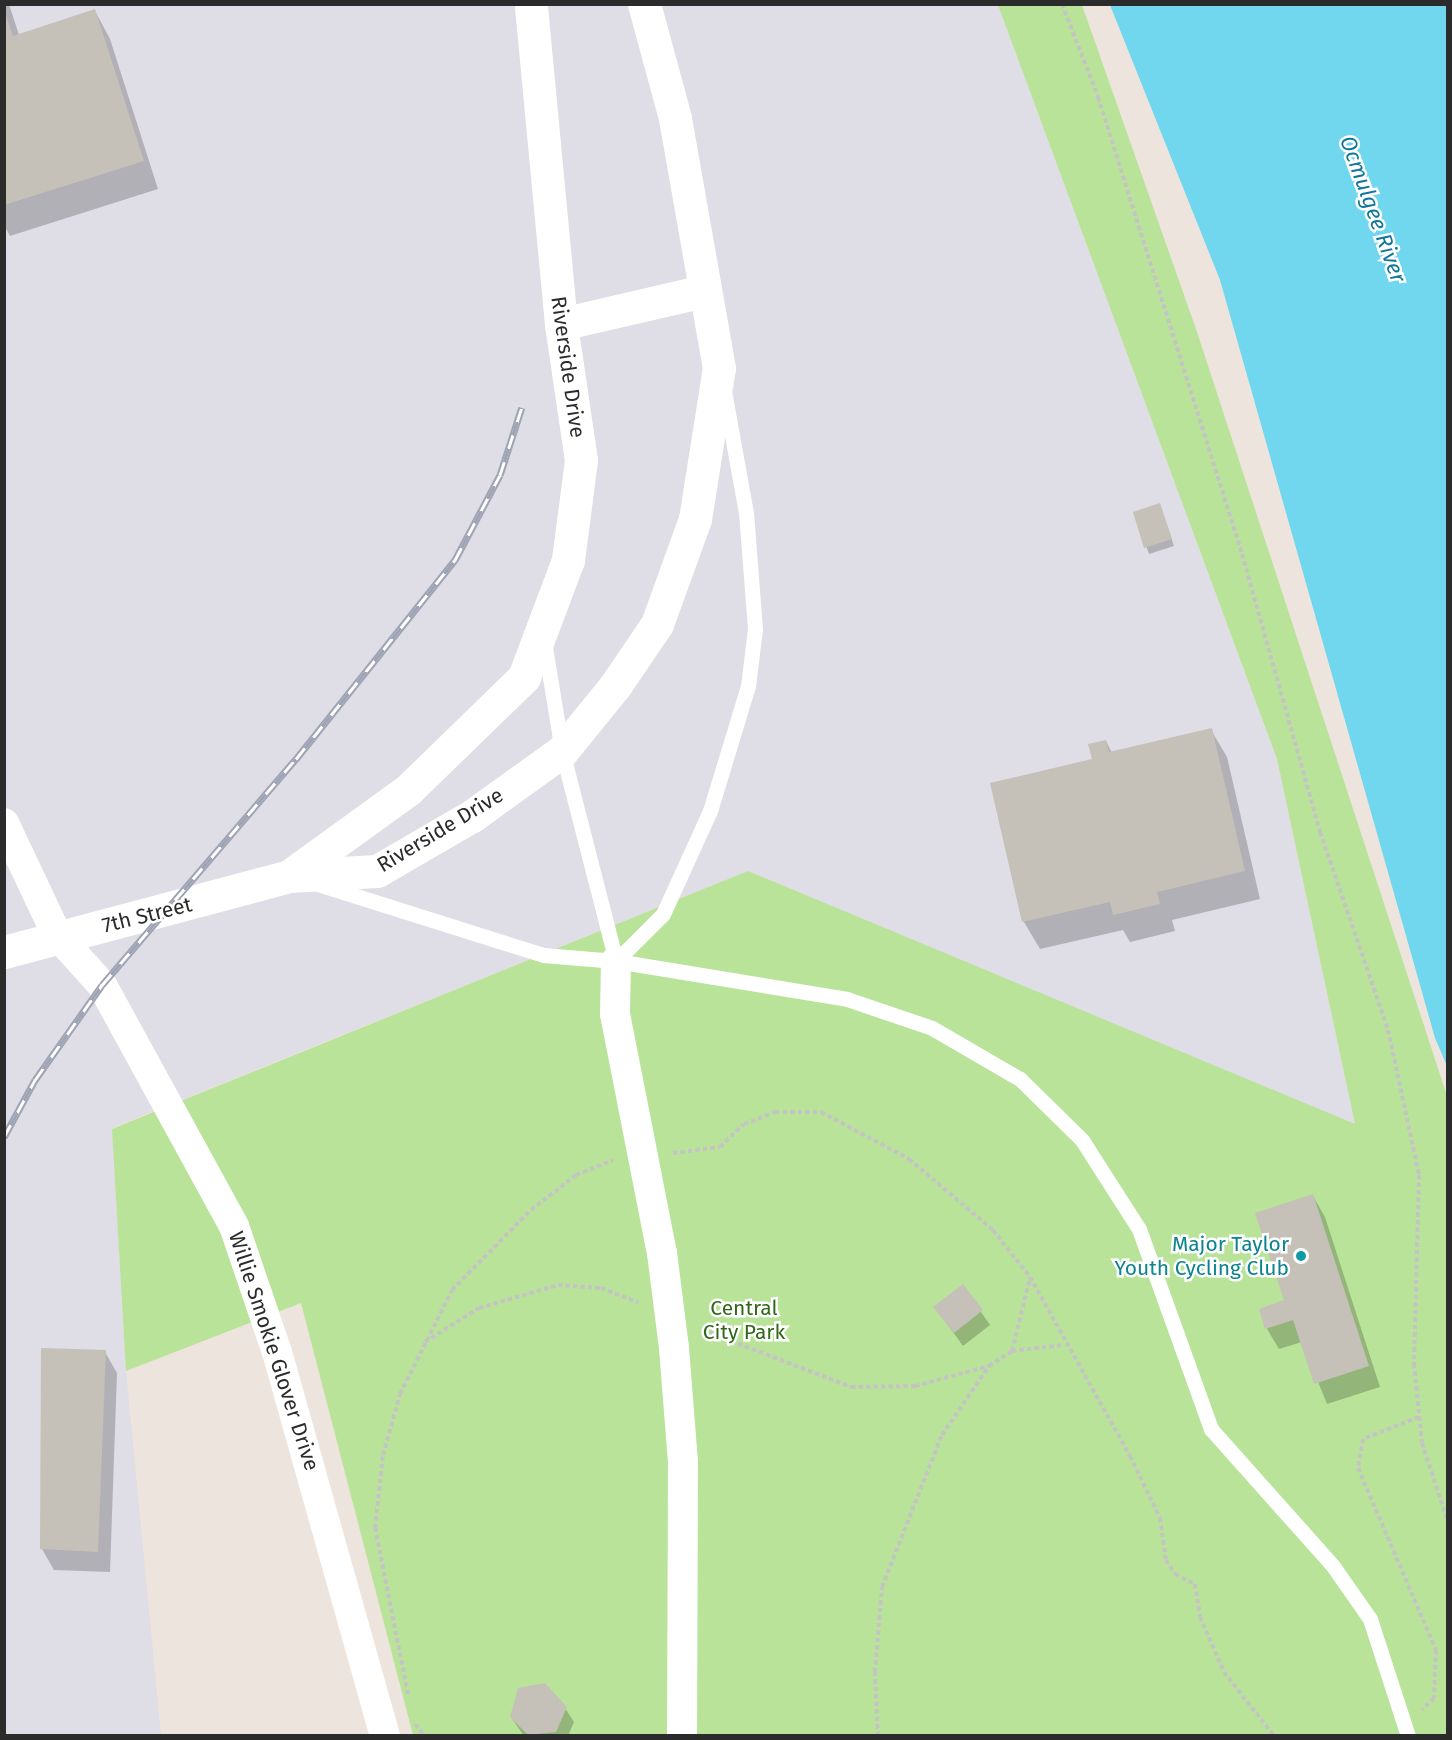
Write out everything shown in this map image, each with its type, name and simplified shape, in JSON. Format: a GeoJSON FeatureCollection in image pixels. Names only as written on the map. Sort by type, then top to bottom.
{"type":"FeatureCollection","features":[{"type":"Feature","properties":{"kind":"street","name":"Riverside Drive"},"geometry":{"type":"LineString","coordinates":[[289,876],[432,769],[524,677],[543,632],[568,560],[581,460],[561,324],[531,4]]}},
{"type":"Feature","properties":{"kind":"street","name":"Riverside Drive"},"geometry":{"type":"LineString","coordinates":[[289,876],[377,871],[472,816],[562,751],[615,686],[667,600],[695,519],[719,368],[675,118],[644,4]]}},
{"type":"Feature","properties":{"kind":"street"},"geometry":{"type":"LineString","coordinates":[[561,324],[704,291]]}},
{"type":"Feature","properties":{"kind":"street","name":"Willie Smokie Glover Drive"},"geometry":{"type":"LineString","coordinates":[[4,823],[57,935],[102,985],[234,1226],[288,1386],[385,1736]]}},
{"type":"Feature","properties":{"kind":"street","name":"7th Street"},"geometry":{"type":"LineString","coordinates":[[4,952],[57,935],[165,912],[289,876]]}},
{"type":"Feature","properties":{"kind":"street"},"geometry":{"type":"LineString","coordinates":[[616,961],[615,1014],[643,1152],[670,1314],[683,1462],[682,1736]]}},
{"type":"Feature","properties":{"kind":"lane"},"geometry":{"type":"LineString","coordinates":[[616,961],[663,914],[710,811],[748,686],[755,629],[746,513],[719,368]]}},
{"type":"Feature","properties":{"kind":"lane"},"geometry":{"type":"LineString","coordinates":[[543,632],[562,751],[616,961]]}},
{"type":"Feature","properties":{"kind":"lane"},"geometry":{"type":"LineString","coordinates":[[289,876],[543,956],[616,961],[847,999],[933,1028],[1020,1079],[1082,1140],[1139,1229],[1211,1429],[1333,1566],[1370,1619],[1406,1732]]}},
{"type":"Feature","properties":{"kind":"path"},"geometry":{"type":"LineString","coordinates":[[1062,4],[1098,97],[1242,554],[1320,832],[1388,1030],[1419,1175],[1414,1364],[1419,1417],[1448,1522]]}},
{"type":"Feature","properties":{"kind":"path"},"geometry":{"type":"LineString","coordinates":[[410,1701],[375,1528],[383,1455],[400,1394],[452,1290],[531,1210],[576,1175],[643,1152],[697,1154],[720,1146],[744,1124],[775,1112],[821,1112],[909,1159],[993,1230],[1030,1277],[1064,1345],[1160,1518],[1166,1560],[1175,1574],[1195,1584],[1200,1617],[1224,1672],[1274,1736]]}},
{"type":"Feature","properties":{"kind":"path"},"geometry":{"type":"LineString","coordinates":[[1012,1351],[1030,1277]]}},
{"type":"Feature","properties":{"kind":"path"},"geometry":{"type":"LineString","coordinates":[[425,1342],[479,1308],[558,1285],[601,1288],[670,1314],[743,1349],[851,1387],[915,1386],[988,1366],[1012,1351],[1064,1345]]}},
{"type":"Feature","properties":{"kind":"path"},"geometry":{"type":"LineString","coordinates":[[878,1736],[874,1672],[882,1587],[942,1436],[988,1366]]}},
{"type":"Feature","properties":{"kind":"path"},"geometry":{"type":"LineString","coordinates":[[1406,1732],[1434,1698],[1436,1650],[1358,1468],[1363,1439],[1419,1417]]}},
{"type":"Feature","properties":{"kind":"path"},"geometry":{"type":"LineString","coordinates":[[412,1713],[425,1736]]}},
{"type":"Feature","properties":{"kind":"shaded area"},"geometry":{"type":"Polygon","coordinates":[[[5,5],[998,5],[1277,759],[1355,1125],[748,871],[112,1128],[126,1371],[161,1735],[5,1736],[5,5]]]}},
{"type":"Feature","properties":{"kind":"green space","name":"Central City Park"},"geometry":{"type":"Polygon","coordinates":[[[998,5],[1082,5],[1196,329],[1447,1096],[1447,1735],[413,1735],[301,1303],[126,1371],[112,1129],[748,871],[1355,1124],[1277,759],[998,5]]]}},
{"type":"Feature","properties":{"kind":"water","name":"Ocmulgee River"},"geometry":{"type":"Polygon","coordinates":[[[1110,5],[1447,5],[1447,1066],[1435,1038],[1220,280],[1110,5]]]}},
{"type":"Feature","properties":{"kind":"building"},"geometry":{"type":"Polygon","coordinates":[[[95,9],[144,161],[4,205],[4,10],[13,36],[95,9]]]}},
{"type":"Feature","properties":{"kind":"building"},"geometry":{"type":"Polygon","coordinates":[[[1160,503],[1172,539],[1144,548],[1133,512],[1160,503]]]}},
{"type":"Feature","properties":{"kind":"building"},"geometry":{"type":"Polygon","coordinates":[[[1212,728],[1245,871],[1157,892],[1160,904],[1113,915],[1110,902],[1022,922],[990,783],[1092,759],[1088,744],[1106,740],[1109,752],[1212,728]]]}},
{"type":"Feature","properties":{"kind":"building","name":"Major Taylor Youth Cycling Club"},"geometry":{"type":"Polygon","coordinates":[[[1313,1194],[1369,1366],[1314,1384],[1293,1320],[1265,1329],[1259,1309],[1284,1300],[1255,1213],[1313,1194]]]}},
{"type":"Feature","properties":{"kind":"building"},"geometry":{"type":"Polygon","coordinates":[[[963,1284],[983,1310],[954,1333],[933,1307],[963,1284]]]}},
{"type":"Feature","properties":{"kind":"building"},"geometry":{"type":"Polygon","coordinates":[[[41,1348],[106,1350],[98,1552],[40,1549],[41,1348]]]}},
{"type":"Feature","properties":{"kind":"building"},"geometry":{"type":"Polygon","coordinates":[[[545,1683],[567,1707],[556,1732],[528,1735],[510,1717],[518,1688],[545,1683]]]}},
{"type":"Feature","properties":{"kind":"railway"},"geometry":{"type":"LineString","coordinates":[[4,1137],[35,1080],[102,985],[296,759],[455,560],[500,475],[522,407]]}},
{"type":"Feature","properties":{"kind":"place","name":"Major Taylor Youth Cycling Club"},"geometry":{"type":"Point","coordinates":[1301,1256]}}]}
